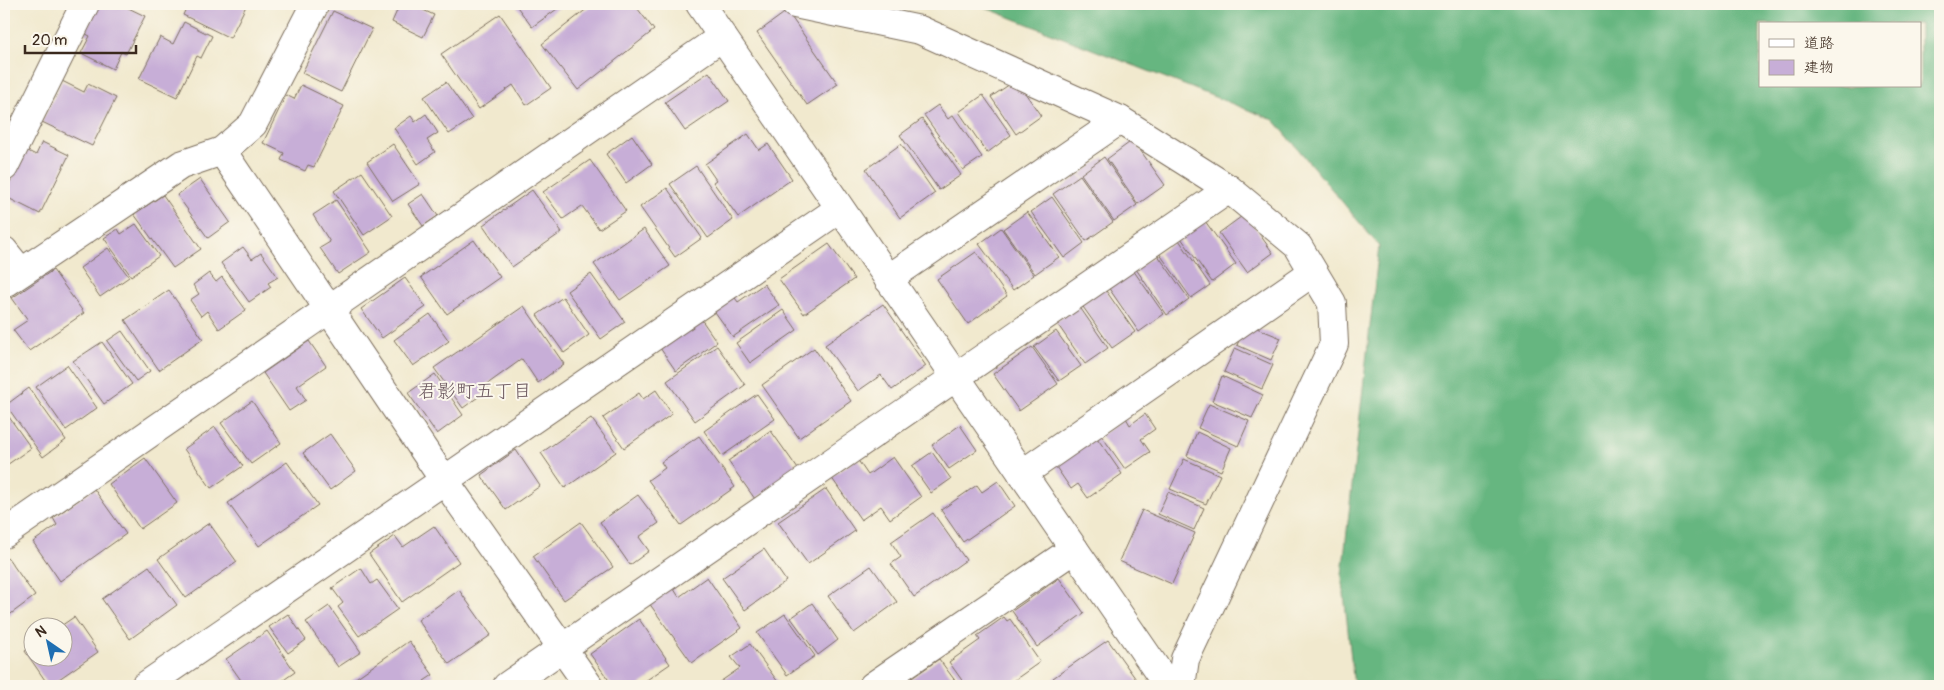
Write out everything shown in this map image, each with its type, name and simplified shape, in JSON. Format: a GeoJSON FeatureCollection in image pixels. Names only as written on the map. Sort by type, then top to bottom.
{"type":"FeatureCollection","features":[{"type":"Feature","properties":{"kind":"street"},"geometry":{"type":"LineString","coordinates":[[4,167],[85,4]]}},
{"type":"Feature","properties":{"kind":"street"},"geometry":{"type":"LineString","coordinates":[[4,251],[12,278],[181,165],[222,151],[253,124],[315,4]]}},
{"type":"Feature","properties":{"kind":"street"},"geometry":{"type":"LineString","coordinates":[[700,4],[1168,686]]}},
{"type":"Feature","properties":{"kind":"street"},"geometry":{"type":"LineString","coordinates":[[795,4],[920,30],[1120,120],[1229,188],[1298,246],[1332,303],[1334,344],[1185,659],[1181,686]]}},
{"type":"Feature","properties":{"kind":"street"},"geometry":{"type":"LineString","coordinates":[[4,534],[722,37]]}},
{"type":"Feature","properties":{"kind":"street"},"geometry":{"type":"LineString","coordinates":[[888,279],[1120,120]]}},
{"type":"Feature","properties":{"kind":"street"},"geometry":{"type":"LineString","coordinates":[[222,151],[444,480],[589,686]]}},
{"type":"Feature","properties":{"kind":"street"},"geometry":{"type":"LineString","coordinates":[[507,686],[1229,188]]}},
{"type":"Feature","properties":{"kind":"street"},"geometry":{"type":"LineString","coordinates":[[145,686],[839,209]]}},
{"type":"Feature","properties":{"kind":"street"},"geometry":{"type":"LineString","coordinates":[[1022,474],[1313,272]]}},
{"type":"Feature","properties":{"kind":"street"},"geometry":{"type":"LineString","coordinates":[[873,686],[1074,550]]}},
{"type":"Feature","properties":{"kind":"green space"},"geometry":{"type":"Polygon","coordinates":[[[976,4],[1940,4],[1940,686],[1354,686],[1342,575],[1379,246],[1274,120],[976,4]]]}},
{"type":"Feature","properties":{"kind":"building"},"geometry":{"type":"Polygon","coordinates":[[[99,4],[120,4],[145,16],[126,54],[121,52],[113,69],[81,53],[90,36],[84,33],[99,4]]]}},
{"type":"Feature","properties":{"kind":"building"},"geometry":{"type":"Polygon","coordinates":[[[188,4],[247,4],[230,38],[183,15],[188,4]]]}},
{"type":"Feature","properties":{"kind":"building"},"geometry":{"type":"Polygon","coordinates":[[[400,4],[410,4],[434,15],[423,37],[392,22],[400,4]]]}},
{"type":"Feature","properties":{"kind":"building"},"geometry":{"type":"Polygon","coordinates":[[[515,4],[564,4],[532,27],[515,4]]]}},
{"type":"Feature","properties":{"kind":"building"},"geometry":{"type":"Polygon","coordinates":[[[593,4],[634,4],[654,30],[578,90],[542,44],[593,4]]]}},
{"type":"Feature","properties":{"kind":"building"},"geometry":{"type":"Polygon","coordinates":[[[333,11],[372,29],[341,92],[302,73],[333,11]]]}},
{"type":"Feature","properties":{"kind":"building"},"geometry":{"type":"Polygon","coordinates":[[[787,11],[838,84],[807,105],[757,33],[787,11]]]}},
{"type":"Feature","properties":{"kind":"building"},"geometry":{"type":"Polygon","coordinates":[[[500,14],[551,88],[526,105],[513,85],[479,109],[441,54],[500,14]]]}},
{"type":"Feature","properties":{"kind":"building"},"geometry":{"type":"Polygon","coordinates":[[[184,22],[212,36],[201,58],[197,56],[177,97],[139,79],[160,37],[173,44],[184,22]]]}},
{"type":"Feature","properties":{"kind":"building"},"geometry":{"type":"Polygon","coordinates":[[[709,72],[729,101],[685,131],[665,102],[709,72]]]}},
{"type":"Feature","properties":{"kind":"building"},"geometry":{"type":"Polygon","coordinates":[[[1016,80],[1041,116],[1016,134],[991,97],[1016,80]]]}},
{"type":"Feature","properties":{"kind":"building"},"geometry":{"type":"Polygon","coordinates":[[[62,81],[84,92],[88,84],[116,98],[92,146],[42,122],[62,81]]]}},
{"type":"Feature","properties":{"kind":"building"},"geometry":{"type":"Polygon","coordinates":[[[446,82],[472,119],[449,134],[424,97],[446,82]]]}},
{"type":"Feature","properties":{"kind":"building"},"geometry":{"type":"Polygon","coordinates":[[[301,85],[344,106],[314,167],[308,165],[305,171],[281,160],[284,153],[263,143],[286,95],[294,99],[301,85]]]}},
{"type":"Feature","properties":{"kind":"building"},"geometry":{"type":"Polygon","coordinates":[[[983,95],[1011,135],[987,153],[959,112],[983,95]]]}},
{"type":"Feature","properties":{"kind":"building"},"geometry":{"type":"Polygon","coordinates":[[[938,105],[948,119],[953,115],[982,157],[963,170],[924,115],[938,105]]]}},
{"type":"Feature","properties":{"kind":"building"},"geometry":{"type":"Polygon","coordinates":[[[426,114],[438,133],[427,140],[435,152],[418,164],[394,128],[411,116],[415,122],[426,114]]]}},
{"type":"Feature","properties":{"kind":"building"},"geometry":{"type":"Polygon","coordinates":[[[922,119],[961,175],[939,190],[900,135],[922,119]]]}},
{"type":"Feature","properties":{"kind":"building"},"geometry":{"type":"Polygon","coordinates":[[[748,134],[759,150],[768,144],[792,179],[738,217],[713,182],[716,180],[705,164],[748,134]]]}},
{"type":"Feature","properties":{"kind":"building"},"geometry":{"type":"Polygon","coordinates":[[[632,135],[652,164],[626,183],[606,154],[632,135]]]}},
{"type":"Feature","properties":{"kind":"building"},"geometry":{"type":"Polygon","coordinates":[[[1133,140],[1165,185],[1138,204],[1107,159],[1133,140]]]}},
{"type":"Feature","properties":{"kind":"building"},"geometry":{"type":"Polygon","coordinates":[[[42,142],[69,155],[40,214],[4,196],[4,194],[26,150],[36,155],[42,142]]]}},
{"type":"Feature","properties":{"kind":"building"},"geometry":{"type":"Polygon","coordinates":[[[393,144],[420,184],[393,201],[367,162],[393,144]]]}},
{"type":"Feature","properties":{"kind":"building"},"geometry":{"type":"Polygon","coordinates":[[[901,144],[935,193],[900,218],[866,169],[901,144]]]}},
{"type":"Feature","properties":{"kind":"building"},"geometry":{"type":"Polygon","coordinates":[[[1104,157],[1137,205],[1114,221],[1081,174],[1104,157]]]}},
{"type":"Feature","properties":{"kind":"building"},"geometry":{"type":"Polygon","coordinates":[[[590,160],[626,211],[599,229],[582,206],[563,219],[543,192],[590,160]]]}},
{"type":"Feature","properties":{"kind":"building"},"geometry":{"type":"Polygon","coordinates":[[[696,166],[733,220],[708,238],[670,184],[696,166]]]}},
{"type":"Feature","properties":{"kind":"building"},"geometry":{"type":"Polygon","coordinates":[[[362,172],[392,216],[364,235],[334,191],[362,172]]]}},
{"type":"Feature","properties":{"kind":"building"},"geometry":{"type":"Polygon","coordinates":[[[1080,175],[1113,222],[1086,241],[1053,194],[1080,175]]]}},
{"type":"Feature","properties":{"kind":"building"},"geometry":{"type":"Polygon","coordinates":[[[200,179],[230,222],[208,238],[177,195],[200,179]]]}},
{"type":"Feature","properties":{"kind":"building"},"geometry":{"type":"Polygon","coordinates":[[[667,188],[702,238],[675,257],[640,207],[667,188]]]}},
{"type":"Feature","properties":{"kind":"building"},"geometry":{"type":"Polygon","coordinates":[[[532,190],[562,232],[512,267],[483,225],[532,190]]]}},
{"type":"Feature","properties":{"kind":"building"},"geometry":{"type":"Polygon","coordinates":[[[423,194],[438,216],[423,226],[408,204],[423,194]]]}},
{"type":"Feature","properties":{"kind":"building"},"geometry":{"type":"Polygon","coordinates":[[[163,195],[201,249],[173,268],[134,214],[163,195]]]}},
{"type":"Feature","properties":{"kind":"building"},"geometry":{"type":"Polygon","coordinates":[[[1052,197],[1084,243],[1064,258],[1031,212],[1052,197]]]}},
{"type":"Feature","properties":{"kind":"building"},"geometry":{"type":"Polygon","coordinates":[[[336,200],[371,252],[338,274],[320,248],[330,242],[313,215],[336,200]]]}},
{"type":"Feature","properties":{"kind":"building"},"geometry":{"type":"Polygon","coordinates":[[[1027,212],[1059,257],[1035,274],[1003,229],[1027,212]]]}},
{"type":"Feature","properties":{"kind":"building"},"geometry":{"type":"Polygon","coordinates":[[[1245,214],[1273,253],[1247,272],[1219,233],[1245,214]]]}},
{"type":"Feature","properties":{"kind":"building"},"geometry":{"type":"Polygon","coordinates":[[[1205,221],[1236,264],[1212,282],[1181,238],[1205,221]]]}},
{"type":"Feature","properties":{"kind":"building"},"geometry":{"type":"Polygon","coordinates":[[[136,224],[159,256],[131,276],[104,238],[118,229],[121,234],[136,224]]]}},
{"type":"Feature","properties":{"kind":"building"},"geometry":{"type":"Polygon","coordinates":[[[1001,228],[1034,275],[1013,290],[979,244],[1001,228]]]}},
{"type":"Feature","properties":{"kind":"building"},"geometry":{"type":"Polygon","coordinates":[[[644,229],[670,266],[620,300],[594,264],[644,229]]]}},
{"type":"Feature","properties":{"kind":"building"},"geometry":{"type":"Polygon","coordinates":[[[474,240],[500,277],[447,314],[421,277],[474,240]]]}},
{"type":"Feature","properties":{"kind":"building"},"geometry":{"type":"Polygon","coordinates":[[[1179,240],[1210,285],[1191,298],[1159,253],[1179,240]]]}},
{"type":"Feature","properties":{"kind":"building"},"geometry":{"type":"Polygon","coordinates":[[[829,244],[854,279],[804,314],[779,279],[829,244]]]}},
{"type":"Feature","properties":{"kind":"building"},"geometry":{"type":"Polygon","coordinates":[[[243,247],[252,259],[261,253],[278,277],[268,283],[271,287],[249,302],[221,263],[243,247]]]}},
{"type":"Feature","properties":{"kind":"building"},"geometry":{"type":"Polygon","coordinates":[[[108,248],[129,277],[100,297],[80,268],[108,248]]]}},
{"type":"Feature","properties":{"kind":"building"},"geometry":{"type":"Polygon","coordinates":[[[976,252],[1007,296],[968,324],[937,279],[976,252]]]}},
{"type":"Feature","properties":{"kind":"building"},"geometry":{"type":"Polygon","coordinates":[[[1157,254],[1189,299],[1167,315],[1136,269],[1157,254]]]}},
{"type":"Feature","properties":{"kind":"building"},"geometry":{"type":"Polygon","coordinates":[[[53,270],[84,313],[29,351],[13,330],[28,320],[12,298],[53,270]]]}},
{"type":"Feature","properties":{"kind":"building"},"geometry":{"type":"Polygon","coordinates":[[[1133,270],[1164,314],[1139,332],[1108,287],[1133,270]]]}},
{"type":"Feature","properties":{"kind":"building"},"geometry":{"type":"Polygon","coordinates":[[[209,273],[216,282],[222,277],[246,310],[219,329],[207,311],[201,316],[190,300],[199,294],[193,285],[209,273]]]}},
{"type":"Feature","properties":{"kind":"building"},"geometry":{"type":"Polygon","coordinates":[[[591,274],[625,322],[601,339],[567,291],[591,274]]]}},
{"type":"Feature","properties":{"kind":"building"},"geometry":{"type":"Polygon","coordinates":[[[405,278],[426,307],[382,338],[361,309],[405,278]]]}},
{"type":"Feature","properties":{"kind":"building"},"geometry":{"type":"Polygon","coordinates":[[[764,284],[779,305],[733,337],[710,305],[730,291],[738,302],[764,284]]]}},
{"type":"Feature","properties":{"kind":"building"},"geometry":{"type":"Polygon","coordinates":[[[1104,288],[1135,332],[1112,348],[1081,304],[1104,288]]]}},
{"type":"Feature","properties":{"kind":"building"},"geometry":{"type":"Polygon","coordinates":[[[169,290],[203,339],[159,370],[125,320],[169,290]]]}},
{"type":"Feature","properties":{"kind":"building"},"geometry":{"type":"Polygon","coordinates":[[[563,297],[589,335],[564,353],[537,315],[563,297]]]}},
{"type":"Feature","properties":{"kind":"building"},"geometry":{"type":"Polygon","coordinates":[[[883,304],[926,366],[892,390],[881,375],[858,391],[825,345],[883,304]]]}},
{"type":"Feature","properties":{"kind":"building"},"geometry":{"type":"Polygon","coordinates":[[[524,306],[564,364],[538,383],[522,359],[486,385],[489,389],[463,408],[434,368],[524,306]]]}},
{"type":"Feature","properties":{"kind":"building"},"geometry":{"type":"Polygon","coordinates":[[[1079,306],[1108,348],[1085,364],[1056,322],[1079,306]]]}},
{"type":"Feature","properties":{"kind":"building"},"geometry":{"type":"Polygon","coordinates":[[[783,310],[797,330],[750,363],[736,343],[783,310]]]}},
{"type":"Feature","properties":{"kind":"building"},"geometry":{"type":"Polygon","coordinates":[[[430,314],[449,341],[413,366],[394,340],[430,314]]]}},
{"type":"Feature","properties":{"kind":"building"},"geometry":{"type":"Polygon","coordinates":[[[701,319],[717,342],[676,371],[660,348],[701,319]]]}},
{"type":"Feature","properties":{"kind":"building"},"geometry":{"type":"Polygon","coordinates":[[[1247,324],[1281,338],[1271,360],[1237,345],[1247,324]]]}},
{"type":"Feature","properties":{"kind":"building"},"geometry":{"type":"Polygon","coordinates":[[[122,331],[150,371],[136,381],[107,341],[122,331]]]}},
{"type":"Feature","properties":{"kind":"building"},"geometry":{"type":"Polygon","coordinates":[[[1056,331],[1081,366],[1059,381],[1034,347],[1056,331]]]}},
{"type":"Feature","properties":{"kind":"building"},"geometry":{"type":"Polygon","coordinates":[[[309,341],[326,366],[297,386],[306,400],[289,411],[263,373],[309,341]]]}},
{"type":"Feature","properties":{"kind":"building"},"geometry":{"type":"Polygon","coordinates":[[[102,342],[132,384],[104,404],[73,361],[102,342]]]}},
{"type":"Feature","properties":{"kind":"building"},"geometry":{"type":"Polygon","coordinates":[[[717,346],[745,385],[695,421],[667,381],[717,346]]]}},
{"type":"Feature","properties":{"kind":"building"},"geometry":{"type":"Polygon","coordinates":[[[1032,347],[1058,384],[1019,411],[993,374],[1032,347]]]}},
{"type":"Feature","properties":{"kind":"building"},"geometry":{"type":"Polygon","coordinates":[[[814,348],[851,401],[799,438],[762,385],[814,348]]]}},
{"type":"Feature","properties":{"kind":"building"},"geometry":{"type":"Polygon","coordinates":[[[1235,348],[1273,365],[1262,389],[1224,372],[1235,348]]]}},
{"type":"Feature","properties":{"kind":"building"},"geometry":{"type":"Polygon","coordinates":[[[67,365],[97,408],[66,430],[36,387],[67,365]]]}},
{"type":"Feature","properties":{"kind":"building"},"geometry":{"type":"Polygon","coordinates":[[[435,374],[463,415],[437,434],[408,393],[435,374]]]}},
{"type":"Feature","properties":{"kind":"building"},"geometry":{"type":"Polygon","coordinates":[[[1222,376],[1263,395],[1252,418],[1212,401],[1222,376]]]}},
{"type":"Feature","properties":{"kind":"building"},"geometry":{"type":"Polygon","coordinates":[[[29,388],[66,440],[43,457],[6,405],[29,388]]]}},
{"type":"Feature","properties":{"kind":"building"},"geometry":{"type":"Polygon","coordinates":[[[656,390],[672,414],[624,448],[603,418],[639,393],[643,399],[656,390]]]}},
{"type":"Feature","properties":{"kind":"building"},"geometry":{"type":"Polygon","coordinates":[[[757,394],[775,419],[722,456],[704,431],[757,394]]]}},
{"type":"Feature","properties":{"kind":"building"},"geometry":{"type":"Polygon","coordinates":[[[252,401],[281,443],[251,464],[221,423],[252,401]]]}},
{"type":"Feature","properties":{"kind":"building"},"geometry":{"type":"Polygon","coordinates":[[[1209,404],[1249,421],[1238,446],[1198,428],[1209,404]]]}},
{"type":"Feature","properties":{"kind":"building"},"geometry":{"type":"Polygon","coordinates":[[[4,410],[31,448],[4,467],[4,410]]]}},
{"type":"Feature","properties":{"kind":"building"},"geometry":{"type":"Polygon","coordinates":[[[1145,414],[1155,429],[1141,439],[1150,452],[1125,469],[1101,435],[1126,418],[1130,425],[1145,414]]]}},
{"type":"Feature","properties":{"kind":"building"},"geometry":{"type":"Polygon","coordinates":[[[591,418],[616,452],[565,488],[541,453],[591,418]]]}},
{"type":"Feature","properties":{"kind":"building"},"geometry":{"type":"Polygon","coordinates":[[[960,425],[977,450],[949,469],[932,445],[960,425]]]}},
{"type":"Feature","properties":{"kind":"building"},"geometry":{"type":"Polygon","coordinates":[[[215,427],[243,466],[211,488],[184,449],[215,427]]]}},
{"type":"Feature","properties":{"kind":"building"},"geometry":{"type":"Polygon","coordinates":[[[771,431],[798,469],[755,499],[728,461],[771,431]]]}},
{"type":"Feature","properties":{"kind":"building"},"geometry":{"type":"Polygon","coordinates":[[[1197,432],[1231,448],[1221,471],[1187,456],[1197,432]]]}},
{"type":"Feature","properties":{"kind":"building"},"geometry":{"type":"Polygon","coordinates":[[[330,434],[356,471],[330,490],[303,453],[330,434]]]}},
{"type":"Feature","properties":{"kind":"building"},"geometry":{"type":"Polygon","coordinates":[[[1095,435],[1122,474],[1088,498],[1078,484],[1071,489],[1054,464],[1095,435]]]}},
{"type":"Feature","properties":{"kind":"building"},"geometry":{"type":"Polygon","coordinates":[[[699,436],[735,487],[681,525],[648,480],[665,468],[661,462],[699,436]]]}},
{"type":"Feature","properties":{"kind":"building"},"geometry":{"type":"Polygon","coordinates":[[[516,450],[540,486],[506,510],[481,475],[516,450]]]}},
{"type":"Feature","properties":{"kind":"building"},"geometry":{"type":"Polygon","coordinates":[[[932,452],[951,479],[931,493],[912,466],[932,452]]]}},
{"type":"Feature","properties":{"kind":"building"},"geometry":{"type":"Polygon","coordinates":[[[893,457],[921,497],[890,519],[881,506],[861,520],[831,477],[857,459],[868,475],[893,457]]]}},
{"type":"Feature","properties":{"kind":"building"},"geometry":{"type":"Polygon","coordinates":[[[145,458],[177,503],[140,529],[109,484],[145,458]]]}},
{"type":"Feature","properties":{"kind":"building"},"geometry":{"type":"Polygon","coordinates":[[[1184,459],[1220,475],[1206,504],[1170,489],[1184,459]]]}},
{"type":"Feature","properties":{"kind":"building"},"geometry":{"type":"Polygon","coordinates":[[[287,462],[318,505],[259,546],[228,503],[287,462]]]}},
{"type":"Feature","properties":{"kind":"building"},"geometry":{"type":"Polygon","coordinates":[[[998,481],[1015,506],[963,542],[941,510],[977,485],[982,492],[998,481]]]}},
{"type":"Feature","properties":{"kind":"building"},"geometry":{"type":"Polygon","coordinates":[[[94,489],[126,534],[60,581],[33,542],[57,525],[53,518],[94,489]]]}},
{"type":"Feature","properties":{"kind":"building"},"geometry":{"type":"Polygon","coordinates":[[[826,489],[855,531],[808,564],[778,522],[826,489]]]}},
{"type":"Feature","properties":{"kind":"building"},"geometry":{"type":"Polygon","coordinates":[[[1168,492],[1204,508],[1194,530],[1158,514],[1168,492]]]}},
{"type":"Feature","properties":{"kind":"building"},"geometry":{"type":"Polygon","coordinates":[[[638,495],[659,523],[639,537],[649,551],[630,565],[600,522],[638,495]]]}},
{"type":"Feature","properties":{"kind":"building"},"geometry":{"type":"Polygon","coordinates":[[[1142,510],[1195,533],[1172,584],[1119,561],[1142,510]]]}},
{"type":"Feature","properties":{"kind":"building"},"geometry":{"type":"Polygon","coordinates":[[[933,513],[966,560],[914,597],[891,564],[901,557],[891,542],[933,513]]]}},
{"type":"Feature","properties":{"kind":"building"},"geometry":{"type":"Polygon","coordinates":[[[581,522],[613,567],[564,600],[533,556],[581,522]]]}},
{"type":"Feature","properties":{"kind":"building"},"geometry":{"type":"Polygon","coordinates":[[[209,523],[237,562],[186,598],[158,559],[209,523]]]}},
{"type":"Feature","properties":{"kind":"building"},"geometry":{"type":"Polygon","coordinates":[[[434,526],[459,562],[402,602],[369,554],[395,536],[403,547],[434,526]]]}},
{"type":"Feature","properties":{"kind":"building"},"geometry":{"type":"Polygon","coordinates":[[[764,549],[786,581],[745,610],[722,578],[764,549]]]}},
{"type":"Feature","properties":{"kind":"building"},"geometry":{"type":"Polygon","coordinates":[[[8,558],[35,596],[4,619],[4,561],[8,558]]]}},
{"type":"Feature","properties":{"kind":"building"},"geometry":{"type":"Polygon","coordinates":[[[149,566],[177,605],[130,639],[102,599],[149,566]]]}},
{"type":"Feature","properties":{"kind":"building"},"geometry":{"type":"Polygon","coordinates":[[[871,566],[897,602],[854,633],[828,596],[871,566]]]}},
{"type":"Feature","properties":{"kind":"building"},"geometry":{"type":"Polygon","coordinates":[[[361,568],[371,584],[377,580],[398,609],[359,636],[338,607],[343,603],[332,588],[361,568]]]}},
{"type":"Feature","properties":{"kind":"building"},"geometry":{"type":"Polygon","coordinates":[[[707,577],[742,628],[692,663],[649,603],[672,586],[679,597],[707,577]]]}},
{"type":"Feature","properties":{"kind":"building"},"geometry":{"type":"Polygon","coordinates":[[[1059,578],[1084,613],[1037,647],[1012,611],[1059,578]]]}},
{"type":"Feature","properties":{"kind":"building"},"geometry":{"type":"Polygon","coordinates":[[[459,590],[491,635],[449,664],[418,620],[459,590]]]}},
{"type":"Feature","properties":{"kind":"building"},"geometry":{"type":"Polygon","coordinates":[[[812,603],[838,640],[818,655],[791,618],[812,603]]]}},
{"type":"Feature","properties":{"kind":"building"},"geometry":{"type":"Polygon","coordinates":[[[329,606],[361,652],[338,667],[306,622],[329,606]]]}},
{"type":"Feature","properties":{"kind":"building"},"geometry":{"type":"Polygon","coordinates":[[[288,614],[306,640],[288,653],[269,627],[288,614]]]}},
{"type":"Feature","properties":{"kind":"building"},"geometry":{"type":"Polygon","coordinates":[[[785,614],[815,656],[787,675],[757,633],[785,614]]]}},
{"type":"Feature","properties":{"kind":"building"},"geometry":{"type":"Polygon","coordinates":[[[74,617],[98,652],[49,686],[37,668],[72,668],[72,618],[74,617]]]}},
{"type":"Feature","properties":{"kind":"building"},"geometry":{"type":"Polygon","coordinates":[[[1004,617],[1007,621],[1010,619],[1040,662],[1006,686],[966,686],[949,662],[980,640],[977,636],[1004,617]]]}},
{"type":"Feature","properties":{"kind":"building"},"geometry":{"type":"Polygon","coordinates":[[[639,619],[670,664],[638,686],[613,686],[590,654],[639,619]]]}},
{"type":"Feature","properties":{"kind":"building"},"geometry":{"type":"Polygon","coordinates":[[[267,631],[295,672],[275,686],[245,686],[226,659],[267,631]]]}},
{"type":"Feature","properties":{"kind":"building"},"geometry":{"type":"Polygon","coordinates":[[[1108,640],[1138,682],[1131,686],[1059,686],[1053,678],[1108,640]]]}},
{"type":"Feature","properties":{"kind":"building"},"geometry":{"type":"Polygon","coordinates":[[[409,641],[433,675],[424,681],[427,686],[353,686],[350,682],[409,641]]]}},
{"type":"Feature","properties":{"kind":"building"},"geometry":{"type":"Polygon","coordinates":[[[750,644],[781,686],[714,686],[740,668],[731,657],[750,644]]]}},
{"type":"Feature","properties":{"kind":"building"},"geometry":{"type":"Polygon","coordinates":[[[939,659],[959,686],[902,685],[939,659]]]}},
{"type":"Feature","properties":{"kind":"district","name":"君影町五丁目"},"geometry":{"type":"Point","coordinates":[475,391]}}]}
